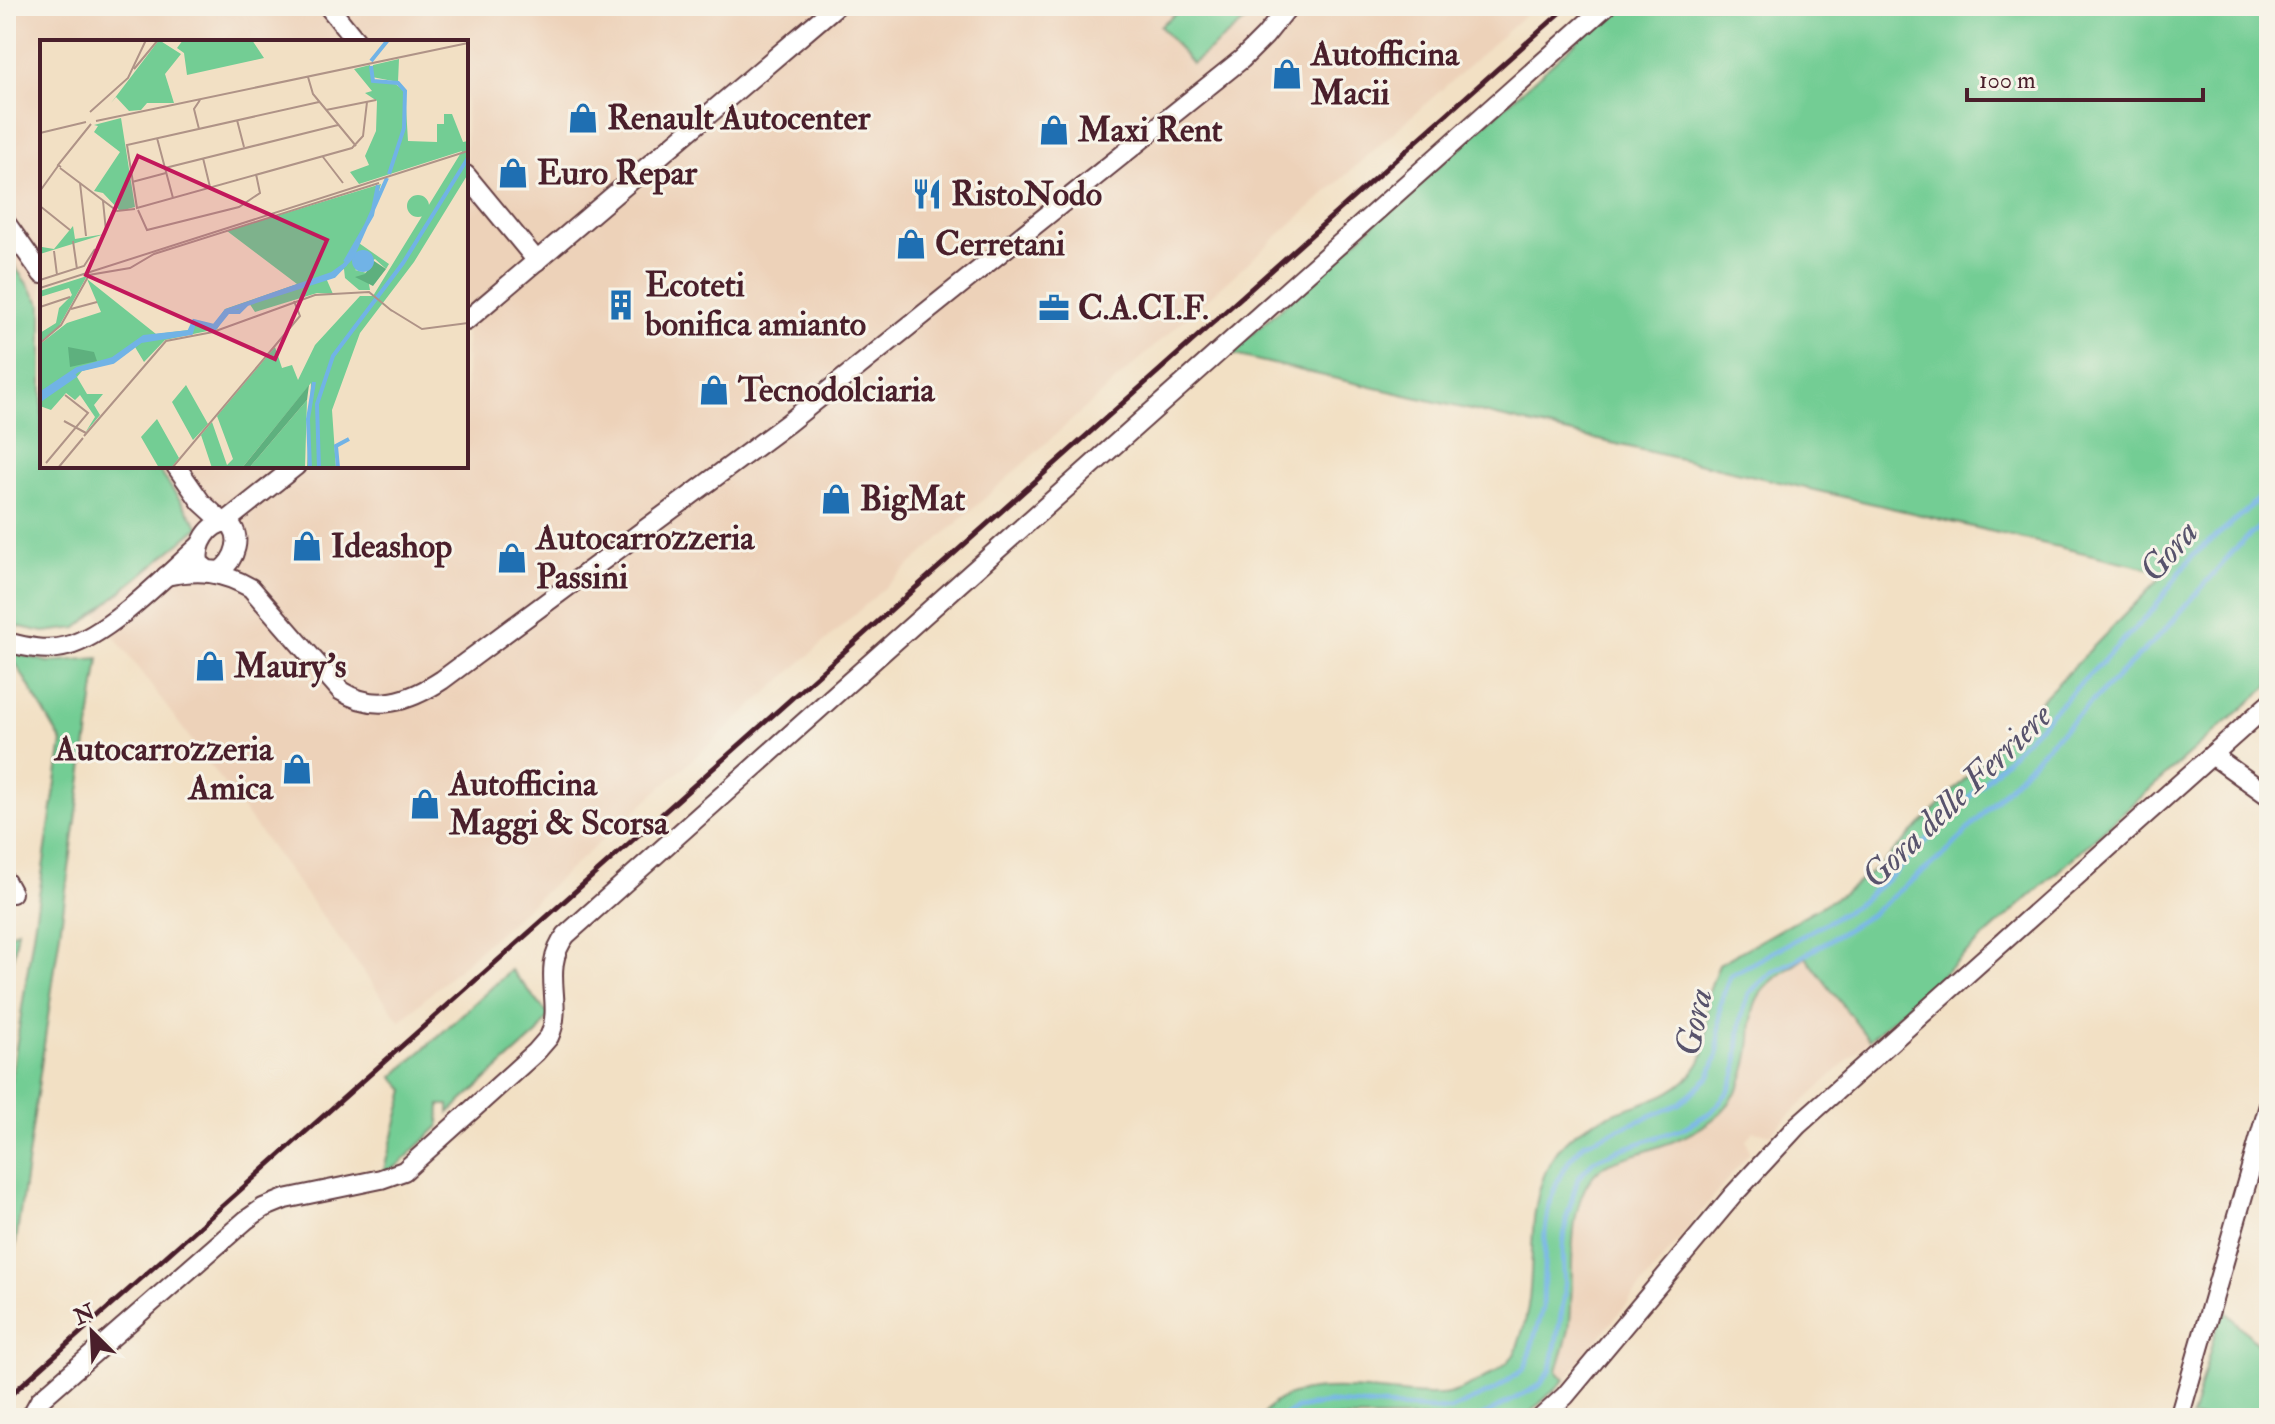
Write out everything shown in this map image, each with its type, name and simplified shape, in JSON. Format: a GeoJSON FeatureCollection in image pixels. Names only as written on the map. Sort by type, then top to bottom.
{"type":"FeatureCollection","features":[{"type":"Feature","properties":{"kind":"street"},"geometry":{"type":"LineString","coordinates":[[328,6],[355,40]]}},
{"type":"Feature","properties":{"kind":"street"},"geometry":{"type":"LineString","coordinates":[[468,319],[836,6]]}},
{"type":"Feature","properties":{"kind":"street"},"geometry":{"type":"LineString","coordinates":[[201,502],[204,540],[199,563],[204,568],[234,578],[251,588],[334,684],[350,697],[375,703],[413,698],[800,413],[1242,59],[1289,6]]}},
{"type":"Feature","properties":{"kind":"street"},"geometry":{"type":"LineString","coordinates":[[30,1418],[40,1400],[263,1208],[285,1199],[398,1174],[443,1136],[549,1037],[555,1016],[553,958],[566,935],[1606,6]]}},
{"type":"Feature","properties":{"kind":"street"},"geometry":{"type":"LineString","coordinates":[[468,177],[537,261]]}},
{"type":"Feature","properties":{"kind":"street"},"geometry":{"type":"LineString","coordinates":[[6,223],[40,271]]}},
{"type":"Feature","properties":{"kind":"street"},"geometry":{"type":"LineString","coordinates":[[177,468],[201,502],[224,523],[234,527],[236,544],[251,588]]}},
{"type":"Feature","properties":{"kind":"street"},"geometry":{"type":"LineString","coordinates":[[6,642],[28,648],[51,649],[81,642],[166,576],[204,540],[213,526],[224,523],[294,468]]}},
{"type":"Feature","properties":{"kind":"street"},"geometry":{"type":"LineString","coordinates":[[166,576],[189,571],[215,572],[229,564],[253,502]]}},
{"type":"Feature","properties":{"kind":"street"},"geometry":{"type":"LineString","coordinates":[[1541,1418],[1565,1396],[1734,1194],[1798,1125],[2269,704]]}},
{"type":"Feature","properties":{"kind":"street"},"geometry":{"type":"LineString","coordinates":[[2212,755],[2269,796]]}},
{"type":"Feature","properties":{"kind":"street"},"geometry":{"type":"LineString","coordinates":[[2179,1418],[2269,1105]]}},
{"type":"Feature","properties":{"kind":"shaded area"},"geometry":{"type":"Polygon","coordinates":[[[6,6],[1535,6],[400,1021],[97,613],[199,527],[157,468],[468,468],[468,40],[40,40],[40,302],[6,254],[6,6]]]}},
{"type":"Feature","properties":{"kind":"shaded area"},"geometry":{"type":"Polygon","coordinates":[[[1806,957],[1869,1040],[1770,1134],[1753,1131],[1746,1140],[1750,1152],[1565,1380],[1557,1371],[1569,1329],[1572,1242],[1590,1177],[1596,1169],[1609,1163],[1693,1133],[1746,1070],[1752,1010],[1759,995],[1773,980],[1806,957]]]}},
{"type":"Feature","properties":{"kind":"green space"},"geometry":{"type":"Polygon","coordinates":[[[1185,6],[1256,6],[1259,10],[1192,64],[1160,26],[1185,6]]]}},
{"type":"Feature","properties":{"kind":"green space"},"geometry":{"type":"Polygon","coordinates":[[[1616,6],[2269,6],[2269,686],[1869,1040],[1806,957],[1768,984],[1755,1006],[1747,1062],[1740,1084],[1721,1112],[1689,1134],[1609,1163],[1593,1175],[1576,1214],[1569,1329],[1557,1371],[1565,1380],[1524,1418],[1262,1418],[1274,1403],[1292,1394],[1316,1390],[1369,1390],[1420,1395],[1451,1393],[1484,1378],[1507,1362],[1516,1350],[1526,1318],[1538,1194],[1559,1148],[1578,1131],[1599,1119],[1666,1094],[1684,1082],[1703,1056],[1707,1002],[1719,964],[1844,893],[1883,863],[2166,572],[1230,354],[1616,6]]]}},
{"type":"Feature","properties":{"kind":"green space"},"geometry":{"type":"Polygon","coordinates":[[[6,254],[40,302],[40,468],[157,468],[199,527],[77,628],[44,632],[6,624],[6,254]]]}},
{"type":"Feature","properties":{"kind":"green space"},"geometry":{"type":"Polygon","coordinates":[[[9,652],[48,662],[99,658],[6,1312],[6,1114],[62,742],[9,652]]]}},
{"type":"Feature","properties":{"kind":"green space"},"geometry":{"type":"Polygon","coordinates":[[[18,930],[10,976],[6,975],[6,937],[18,930]]]}},
{"type":"Feature","properties":{"kind":"green space"},"geometry":{"type":"Polygon","coordinates":[[[511,970],[549,1015],[538,1033],[449,1113],[449,1105],[440,1105],[439,1126],[397,1166],[383,1173],[405,1090],[393,1077],[511,970]]]}},
{"type":"Feature","properties":{"kind":"green space"},"geometry":{"type":"Polygon","coordinates":[[[2222,1308],[2269,1355],[2269,1418],[2191,1418],[2222,1308]]]}},
{"type":"Feature","properties":{"kind":"waterway","name":"Gora"},"geometry":{"type":"LineString","coordinates":[[1281,1418],[1297,1408],[1329,1403],[1450,1410],[1495,1390],[1525,1368],[1543,1308],[1545,1231],[1549,1204],[1570,1159],[1585,1143],[1679,1104],[1710,1076],[1718,1054],[1720,1004],[1730,976],[1854,907],[1893,875],[2152,611],[2192,556],[2244,513],[2269,487]]}},
{"type":"Feature","properties":{"kind":"waterway","name":"Gora delle Ferriere"},"geometry":{"type":"LineString","coordinates":[[1479,1418],[1540,1385],[1551,1369],[1565,1294],[1563,1249],[1566,1220],[1578,1178],[1593,1161],[1684,1128],[1711,1112],[1728,1092],[1736,1074],[1741,1019],[1749,993],[1772,972],[1870,915],[1946,853],[2047,746],[2163,632],[2236,548],[2269,518]]}},
{"type":"Feature","properties":{"kind":"railway"},"geometry":{"type":"LineString","coordinates":[[6,1399],[1568,6]]}},
{"type":"Feature","properties":{"kind":"place","name":"Autofficina Macii"},"geometry":{"type":"Point","coordinates":[1287,74]}},
{"type":"Feature","properties":{"kind":"place","name":"Renault Autocenter"},"geometry":{"type":"Point","coordinates":[583,118]}},
{"type":"Feature","properties":{"kind":"place","name":"Maxi Rent"},"geometry":{"type":"Point","coordinates":[1054,130]}},
{"type":"Feature","properties":{"kind":"place","name":"Euro Repar"},"geometry":{"type":"Point","coordinates":[513,173]}},
{"type":"Feature","properties":{"kind":"place","name":"RistoNodo"},"geometry":{"type":"Point","coordinates":[927,194]}},
{"type":"Feature","properties":{"kind":"place","name":"Cerretani"},"geometry":{"type":"Point","coordinates":[911,244]}},
{"type":"Feature","properties":{"kind":"place","name":"Ecoteti bonifica amianto"},"geometry":{"type":"Point","coordinates":[621,305]}},
{"type":"Feature","properties":{"kind":"place","name":"C.A.CI.F."},"geometry":{"type":"Point","coordinates":[1054,308]}},
{"type":"Feature","properties":{"kind":"place","name":"Tecnodolciaria"},"geometry":{"type":"Point","coordinates":[714,390]}},
{"type":"Feature","properties":{"kind":"place","name":"BigMat"},"geometry":{"type":"Point","coordinates":[836,499]}},
{"type":"Feature","properties":{"kind":"place","name":"Ideashop"},"geometry":{"type":"Point","coordinates":[307,546]}},
{"type":"Feature","properties":{"kind":"place","name":"Autocarrozzeria Passini"},"geometry":{"type":"Point","coordinates":[512,558]}},
{"type":"Feature","properties":{"kind":"place","name":"Maury's"},"geometry":{"type":"Point","coordinates":[210,666]}},
{"type":"Feature","properties":{"kind":"place","name":"Autocarrozzeria Amica"},"geometry":{"type":"Point","coordinates":[297,769]}},
{"type":"Feature","properties":{"kind":"place","name":"Autofficina Maggi & Scorsa"},"geometry":{"type":"Point","coordinates":[425,804]}}]}
